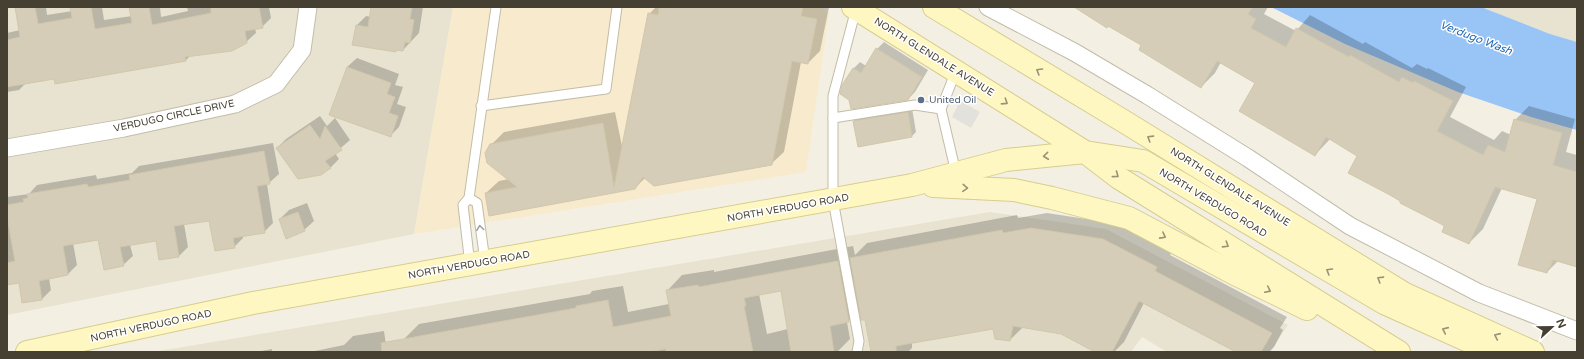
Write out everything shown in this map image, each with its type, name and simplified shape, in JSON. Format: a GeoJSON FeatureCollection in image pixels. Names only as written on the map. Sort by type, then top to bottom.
{"type":"FeatureCollection","features":[{"type":"Feature","properties":{"kind":"main road","name":"NORTH GLENDALE AVENUE"},"geometry":{"type":"LineString","coordinates":[[934,7],[1405,294],[1532,352]]}},
{"type":"Feature","properties":{"kind":"main road","name":"NORTH GLENDALE AVENUE"},"geometry":{"type":"LineString","coordinates":[[855,8],[1085,152],[1119,178],[1399,352]]}},
{"type":"Feature","properties":{"kind":"main road","name":"NORTH VERDUGO ROAD"},"geometry":{"type":"LineString","coordinates":[[27,352],[253,304],[912,185],[1006,160],[1085,152],[1143,161],[1384,303],[1493,352]]}},
{"type":"Feature","properties":{"kind":"main road","name":"NORTH VERDUGO ROAD"},"geometry":{"type":"LineString","coordinates":[[912,185],[1014,190],[1052,198],[1129,218],[1233,273],[1395,352]]}},
{"type":"Feature","properties":{"kind":"street","name":"VERDUGO CIRCLE DRIVE"},"geometry":{"type":"LineString","coordinates":[[7,148],[124,128],[235,104],[276,84],[302,50],[308,7]]}},
{"type":"Feature","properties":{"kind":"street"},"geometry":{"type":"LineString","coordinates":[[988,7],[1074,52],[1147,95],[1248,158],[1350,226],[1479,293],[1577,331]]}},
{"type":"Feature","properties":{"kind":"lane"},"geometry":{"type":"LineString","coordinates":[[478,263],[463,205],[469,198],[496,7]]}},
{"type":"Feature","properties":{"kind":"lane"},"geometry":{"type":"LineString","coordinates":[[481,106],[606,89],[617,7]]}},
{"type":"Feature","properties":{"kind":"lane"},"geometry":{"type":"LineString","coordinates":[[855,8],[833,96],[833,118],[834,200],[858,341],[856,352]]}},
{"type":"Feature","properties":{"kind":"lane"},"geometry":{"type":"LineString","coordinates":[[956,71],[941,109],[956,173]]}},
{"type":"Feature","properties":{"kind":"lane"},"geometry":{"type":"LineString","coordinates":[[833,118],[915,105],[941,109]]}},
{"type":"Feature","properties":{"kind":"lane"},"geometry":{"type":"LineString","coordinates":[[469,198],[476,203],[478,263]]}},
{"type":"Feature","properties":{"kind":"shaded area"},"geometry":{"type":"Polygon","coordinates":[[[7,7],[453,7],[414,234],[7,315],[7,7]]]}},
{"type":"Feature","properties":{"kind":"shaded area"},"geometry":{"type":"Polygon","coordinates":[[[453,7],[821,7],[829,13],[806,172],[414,234],[453,7]]]}},
{"type":"Feature","properties":{"kind":"shaded area"},"geometry":{"type":"Polygon","coordinates":[[[1481,7],[1577,7],[1577,42],[1550,34],[1481,7]]]}},
{"type":"Feature","properties":{"kind":"shaded area"},"geometry":{"type":"Polygon","coordinates":[[[960,101],[980,112],[971,128],[952,117],[960,101]]]}},
{"type":"Feature","properties":{"kind":"shaded area"},"geometry":{"type":"Polygon","coordinates":[[[990,212],[1106,229],[1288,325],[1270,352],[1167,352],[1142,337],[1131,352],[153,352],[990,212]]]}},
{"type":"Feature","properties":{"kind":"water","name":"Verdugo Wash"},"geometry":{"type":"Polygon","coordinates":[[[1271,7],[1481,7],[1550,34],[1577,42],[1577,130],[1531,117],[1458,92],[1345,44],[1271,7]]]}},
{"type":"Feature","properties":{"kind":"building"},"geometry":{"type":"Polygon","coordinates":[[[15,7],[35,7],[38,24],[72,18],[70,7],[91,7],[95,29],[132,23],[129,7],[149,7],[152,25],[211,13],[211,7],[259,7],[263,28],[245,31],[247,43],[232,51],[185,57],[186,61],[55,84],[54,79],[7,87],[7,40],[20,37],[15,7]]]}},
{"type":"Feature","properties":{"kind":"building"},"geometry":{"type":"Polygon","coordinates":[[[371,7],[412,7],[410,19],[414,20],[410,43],[405,42],[403,51],[396,50],[396,52],[352,45],[356,25],[368,27],[371,7]]]}},
{"type":"Feature","properties":{"kind":"building"},"geometry":{"type":"Polygon","coordinates":[[[659,7],[803,7],[801,16],[817,19],[808,64],[792,61],[772,165],[654,186],[643,177],[635,189],[489,216],[485,193],[517,187],[487,163],[485,153],[490,144],[603,123],[614,187],[648,13],[658,15],[659,7]]]}},
{"type":"Feature","properties":{"kind":"building"},"geometry":{"type":"Polygon","coordinates":[[[1074,7],[1253,7],[1248,14],[1256,19],[1251,28],[1286,47],[1296,28],[1399,82],[1402,77],[1413,83],[1414,81],[1453,101],[1437,131],[1483,155],[1488,145],[1505,152],[1514,119],[1562,133],[1553,165],[1577,172],[1577,267],[1553,260],[1547,273],[1518,265],[1537,199],[1495,187],[1469,244],[1442,232],[1444,227],[1443,225],[1400,203],[1400,201],[1390,195],[1348,173],[1357,156],[1326,137],[1315,156],[1239,111],[1255,83],[1217,61],[1201,88],[1139,50],[1141,45],[1108,26],[1107,28],[1074,7]]]}},
{"type":"Feature","properties":{"kind":"building"},"geometry":{"type":"Polygon","coordinates":[[[876,48],[922,77],[908,100],[851,109],[849,100],[840,94],[842,85],[853,68],[861,73],[876,48]]]}},
{"type":"Feature","properties":{"kind":"building"},"geometry":{"type":"Polygon","coordinates":[[[347,67],[391,83],[387,94],[395,97],[389,113],[398,116],[391,137],[329,115],[347,67]]]}},
{"type":"Feature","properties":{"kind":"building"},"geometry":{"type":"Polygon","coordinates":[[[908,112],[912,137],[858,147],[853,121],[908,112]]]}},
{"type":"Feature","properties":{"kind":"building"},"geometry":{"type":"Polygon","coordinates":[[[310,125],[320,139],[325,126],[342,150],[325,161],[331,168],[321,175],[298,179],[276,148],[310,125]]]}},
{"type":"Feature","properties":{"kind":"building"},"geometry":{"type":"Polygon","coordinates":[[[264,151],[270,184],[257,186],[265,233],[233,238],[235,248],[215,251],[209,221],[174,226],[179,257],[159,260],[156,241],[120,247],[124,266],[104,270],[98,240],[63,246],[68,275],[39,281],[42,300],[22,303],[19,283],[7,285],[7,263],[15,261],[7,217],[7,205],[24,202],[23,199],[28,198],[27,194],[87,184],[88,187],[130,180],[129,175],[264,151]]]}},
{"type":"Feature","properties":{"kind":"building"},"geometry":{"type":"Polygon","coordinates":[[[298,212],[305,231],[286,239],[279,219],[298,212]]]}},
{"type":"Feature","properties":{"kind":"building"},"geometry":{"type":"Polygon","coordinates":[[[1031,228],[1103,239],[1157,267],[1155,271],[1272,333],[1261,352],[1236,352],[1139,301],[1112,352],[1095,352],[1061,334],[1013,326],[1010,341],[995,339],[993,329],[896,346],[896,352],[871,352],[865,320],[861,320],[850,258],[1002,230],[1003,233],[1031,228]]]}},
{"type":"Feature","properties":{"kind":"building"},"geometry":{"type":"Polygon","coordinates":[[[838,261],[849,322],[830,326],[834,352],[791,352],[781,291],[744,298],[746,306],[744,306],[753,352],[666,352],[666,349],[647,352],[382,352],[381,343],[576,308],[576,306],[608,300],[613,327],[671,316],[666,290],[698,285],[699,287],[838,261]]]}},
{"type":"Feature","properties":{"kind":"place","name":"United Oil"},"geometry":{"type":"Point","coordinates":[921,100]}}]}
